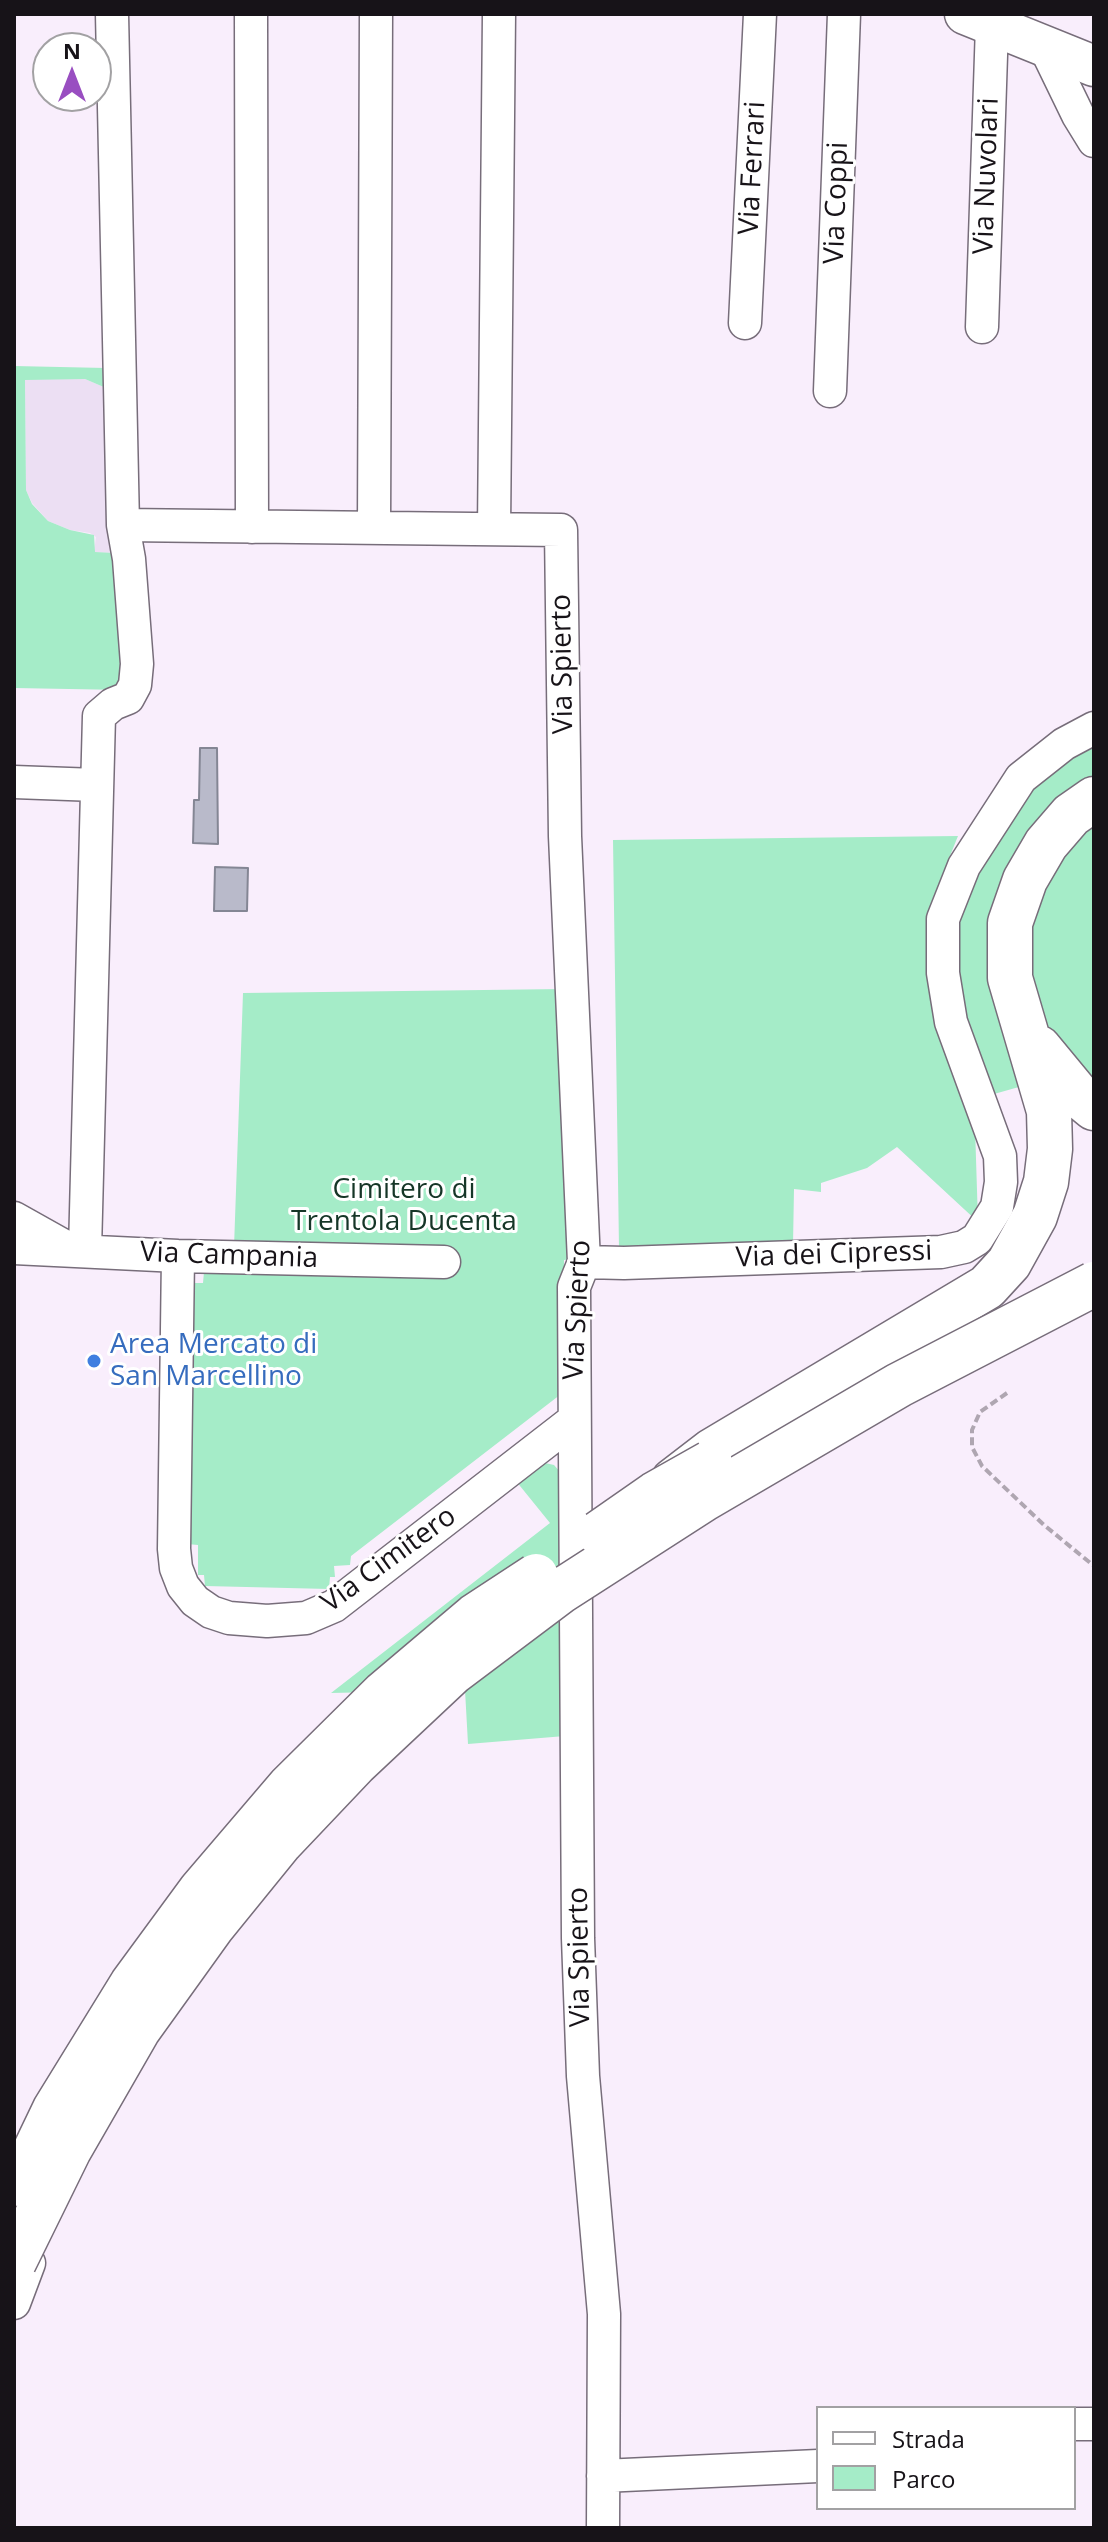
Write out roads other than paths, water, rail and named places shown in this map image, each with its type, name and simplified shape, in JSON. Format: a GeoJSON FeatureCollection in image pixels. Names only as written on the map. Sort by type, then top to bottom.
{"type":"FeatureCollection","features":[{"type":"Feature","properties":{"kind":"highway"},"geometry":{"type":"LineString","coordinates":[[14,2194],[55,2109],[132,1984],[201,1890],[289,1787],[384,1693],[475,1616],[655,1494],[712,1451],[987,1287],[1009,1263],[1035,1216],[1046,1182],[1050,1149],[1049,1111],[1072,1100],[1023,1028],[1010,978],[1010,923],[1025,880],[1046,844],[1071,815],[1094,799]]}},
{"type":"Feature","properties":{"kind":"highway"},"geometry":{"type":"LineString","coordinates":[[655,1494],[1094,1251]]}},
{"type":"Feature","properties":{"kind":"highway"},"geometry":{"type":"LineString","coordinates":[[21,2262],[69,2150],[138,2030],[212,1927],[281,1842],[355,1764],[452,1673],[561,1591],[704,1499],[899,1385],[1094,1284]]}},
{"type":"Feature","properties":{"kind":"main road"},"geometry":{"type":"LineString","coordinates":[[979,20],[1094,66]]}},
{"type":"Feature","properties":{"kind":"street"},"geometry":{"type":"LineString","coordinates":[[14,1218],[78,1250],[99,716],[113,704],[128,698],[135,685],[137,664],[129,559],[123,525],[112,14]]}},
{"type":"Feature","properties":{"kind":"street"},"geometry":{"type":"LineString","coordinates":[[251,14],[252,527]]}},
{"type":"Feature","properties":{"kind":"street"},"geometry":{"type":"LineString","coordinates":[[374,527],[376,14]]}},
{"type":"Feature","properties":{"kind":"street"},"geometry":{"type":"LineString","coordinates":[[494,529],[499,14]]}},
{"type":"Feature","properties":{"kind":"street","name":"Via Ferrari"},"geometry":{"type":"LineString","coordinates":[[745,323],[760,14]]}},
{"type":"Feature","properties":{"kind":"street","name":"Via Coppi"},"geometry":{"type":"LineString","coordinates":[[830,391],[844,14]]}},
{"type":"Feature","properties":{"kind":"street","name":"Via Nuvolari"},"geometry":{"type":"LineString","coordinates":[[979,20],[982,327]]}},
{"type":"Feature","properties":{"kind":"street"},"geometry":{"type":"LineString","coordinates":[[1044,45],[1094,141]]}},
{"type":"Feature","properties":{"kind":"street","name":"Via Spierto"},"geometry":{"type":"LineString","coordinates":[[123,525],[561,530],[565,836],[584,1262],[574,1287],[579,1953],[583,2076],[604,2314],[603,2528]]}},
{"type":"Feature","properties":{"kind":"street","name":"Via dei Cipressi"},"geometry":{"type":"LineString","coordinates":[[584,1262],[941,1252],[964,1247],[977,1239],[997,1207],[1001,1182],[1000,1156],[951,1022],[943,973],[943,919],[964,866],[1021,778],[1064,744],[1094,728]]}},
{"type":"Feature","properties":{"kind":"street"},"geometry":{"type":"LineString","coordinates":[[14,782],[96,785]]}},
{"type":"Feature","properties":{"kind":"street","name":"Via Campania"},"geometry":{"type":"LineString","coordinates":[[14,1248],[178,1256],[444,1262]]}},
{"type":"Feature","properties":{"kind":"street","name":"Via Cimitero"},"geometry":{"type":"LineString","coordinates":[[178,1256],[175,1559],[183,1586],[195,1601],[211,1612],[229,1618],[267,1621],[306,1618],[334,1606],[574,1420]]}},
{"type":"Feature","properties":{"kind":"street"},"geometry":{"type":"LineString","coordinates":[[14,2303],[21,2262]]}},
{"type":"Feature","properties":{"kind":"street"},"geometry":{"type":"LineString","coordinates":[[603,2476],[816,2466]]}},
{"type":"Feature","properties":{"kind":"place","name":"Area Mercato di San Marcellino"},"geometry":{"type":"Point","coordinates":[94,1361]}},
{"type":"Feature","properties":{"kind":"park label","name":"Cimitero di Trentola Ducenta"},"geometry":{"type":"Point","coordinates":[404,1206]}}]}
